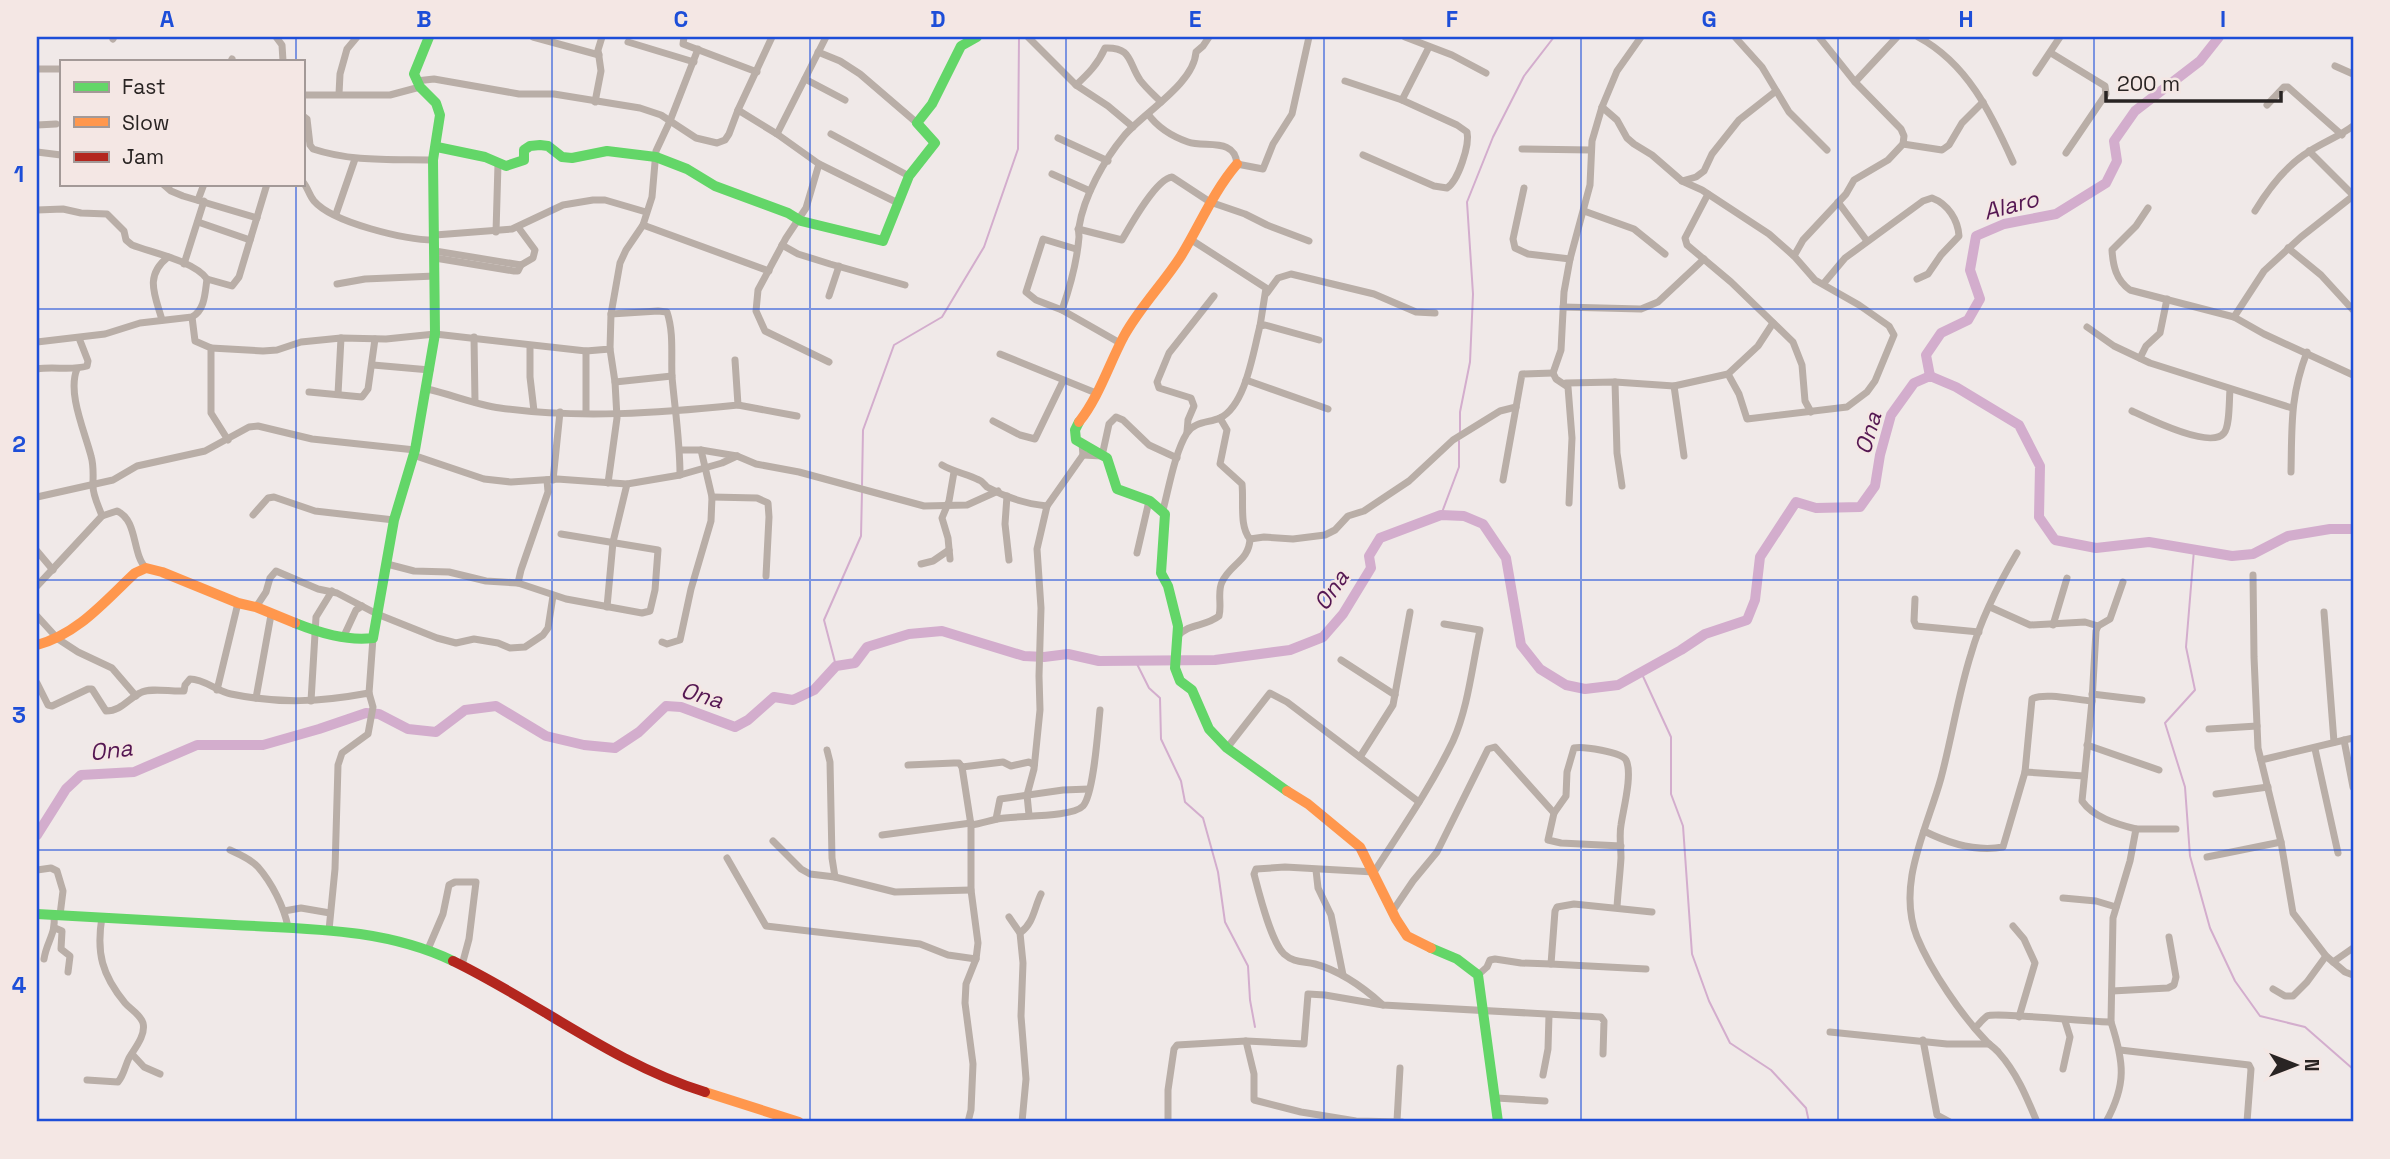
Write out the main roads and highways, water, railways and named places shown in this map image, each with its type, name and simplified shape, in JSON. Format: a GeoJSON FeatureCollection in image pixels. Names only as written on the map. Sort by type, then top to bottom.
{"type":"FeatureCollection","features":[{"type":"Feature","properties":{"kind":"main road"},"geometry":{"type":"LineString","coordinates":[[37,645],[58,639],[71,631],[135,572],[146,568],[316,631],[355,640],[373,638],[394,520],[414,452],[435,334],[433,160],[437,147],[438,110],[436,103],[418,84],[414,74],[429,37]]}},
{"type":"Feature","properties":{"kind":"main road"},"geometry":{"type":"LineString","coordinates":[[437,147],[485,157],[506,166],[524,160],[524,150],[536,145],[548,146],[562,157],[572,158],[607,151],[656,158],[687,169],[715,186],[788,213],[798,220],[883,241],[908,176],[935,143],[917,123],[932,104],[961,46],[976,37]]}},
{"type":"Feature","properties":{"kind":"main road"},"geometry":{"type":"LineString","coordinates":[[1237,164],[1219,186],[1176,265],[1145,301],[1120,343],[1091,408],[1080,417],[1076,426],[1076,440],[1107,458],[1117,489],[1149,501],[1165,514],[1161,573],[1168,586],[1178,636],[1175,668],[1181,681],[1192,690],[1209,729],[1227,748],[1271,781],[1308,804],[1360,847],[1407,936],[1457,959],[1478,975],[1499,1122]]}},
{"type":"Feature","properties":{"kind":"main road"},"geometry":{"type":"LineString","coordinates":[[37,914],[288,927],[386,937],[428,949],[462,965],[644,1069],[691,1088],[799,1122]]}},
{"type":"Feature","properties":{"kind":"waterway"},"geometry":{"type":"LineString","coordinates":[[862,485],[863,430],[894,345],[942,317],[984,247],[1018,149],[1019,37]]}},
{"type":"Feature","properties":{"kind":"waterway"},"geometry":{"type":"LineString","coordinates":[[1460,432],[1460,412],[1470,362],[1473,294],[1467,202],[1493,137],[1524,76],[1554,37]]}},
{"type":"Feature","properties":{"kind":"waterway","name":"Alaro"},"geometry":{"type":"LineString","coordinates":[[1930,376],[1926,355],[1941,333],[1968,320],[1980,299],[1970,270],[1976,236],[2004,224],[2056,214],[2106,183],[2117,161],[2114,141],[2135,111],[2200,61],[2219,37]]}},
{"type":"Feature","properties":{"kind":"waterway","name":"Ona"},"geometry":{"type":"LineString","coordinates":[[37,835],[66,789],[81,775],[134,772],[197,745],[263,745],[366,713],[379,714],[408,729],[436,732],[465,710],[496,706],[546,736],[584,745],[615,748],[639,732],[666,706],[681,707],[735,727],[748,720],[774,697],[793,700],[814,690],[836,666],[855,663],[867,647],[909,634],[942,631],[1024,656],[1068,654],[1099,661],[1215,660],[1290,650],[1323,637],[1343,614],[1371,568],[1369,556],[1380,538],[1441,515],[1464,516],[1483,524],[1506,558],[1521,645],[1540,669],[1566,685],[1585,689],[1618,685],[1705,634],[1747,620],[1755,600],[1760,557],[1796,502],[1816,508],[1860,507],[1875,486],[1891,415],[1914,383],[1930,376],[1956,387],[2019,425],[2040,466],[2039,517],[2055,540],[2096,548],[2149,542],[2232,556],[2253,554],[2288,536],[2330,529],[2353,529]]}},
{"type":"Feature","properties":{"kind":"waterway"},"geometry":{"type":"LineString","coordinates":[[1441,515],[1459,467],[1459,441]]}},
{"type":"Feature","properties":{"kind":"waterway"},"geometry":{"type":"LineString","coordinates":[[836,666],[824,620],[861,536],[862,491]]}},
{"type":"Feature","properties":{"kind":"waterway"},"geometry":{"type":"LineString","coordinates":[[2194,550],[2186,647],[2195,690],[2165,723],[2185,787],[2190,856],[2210,928],[2235,981],[2260,1016],[2305,1027],[2353,1069]]}},
{"type":"Feature","properties":{"kind":"waterway"},"geometry":{"type":"LineString","coordinates":[[1136,662],[1149,688],[1160,698],[1161,739],[1181,781],[1185,802],[1203,818],[1218,872],[1225,922],[1248,966],[1255,1027]]}},
{"type":"Feature","properties":{"kind":"waterway"},"geometry":{"type":"LineString","coordinates":[[1641,672],[1671,737],[1671,794],[1683,826],[1692,954],[1709,1001],[1730,1043],[1771,1070],[1806,1108],[1809,1122]]}}]}
